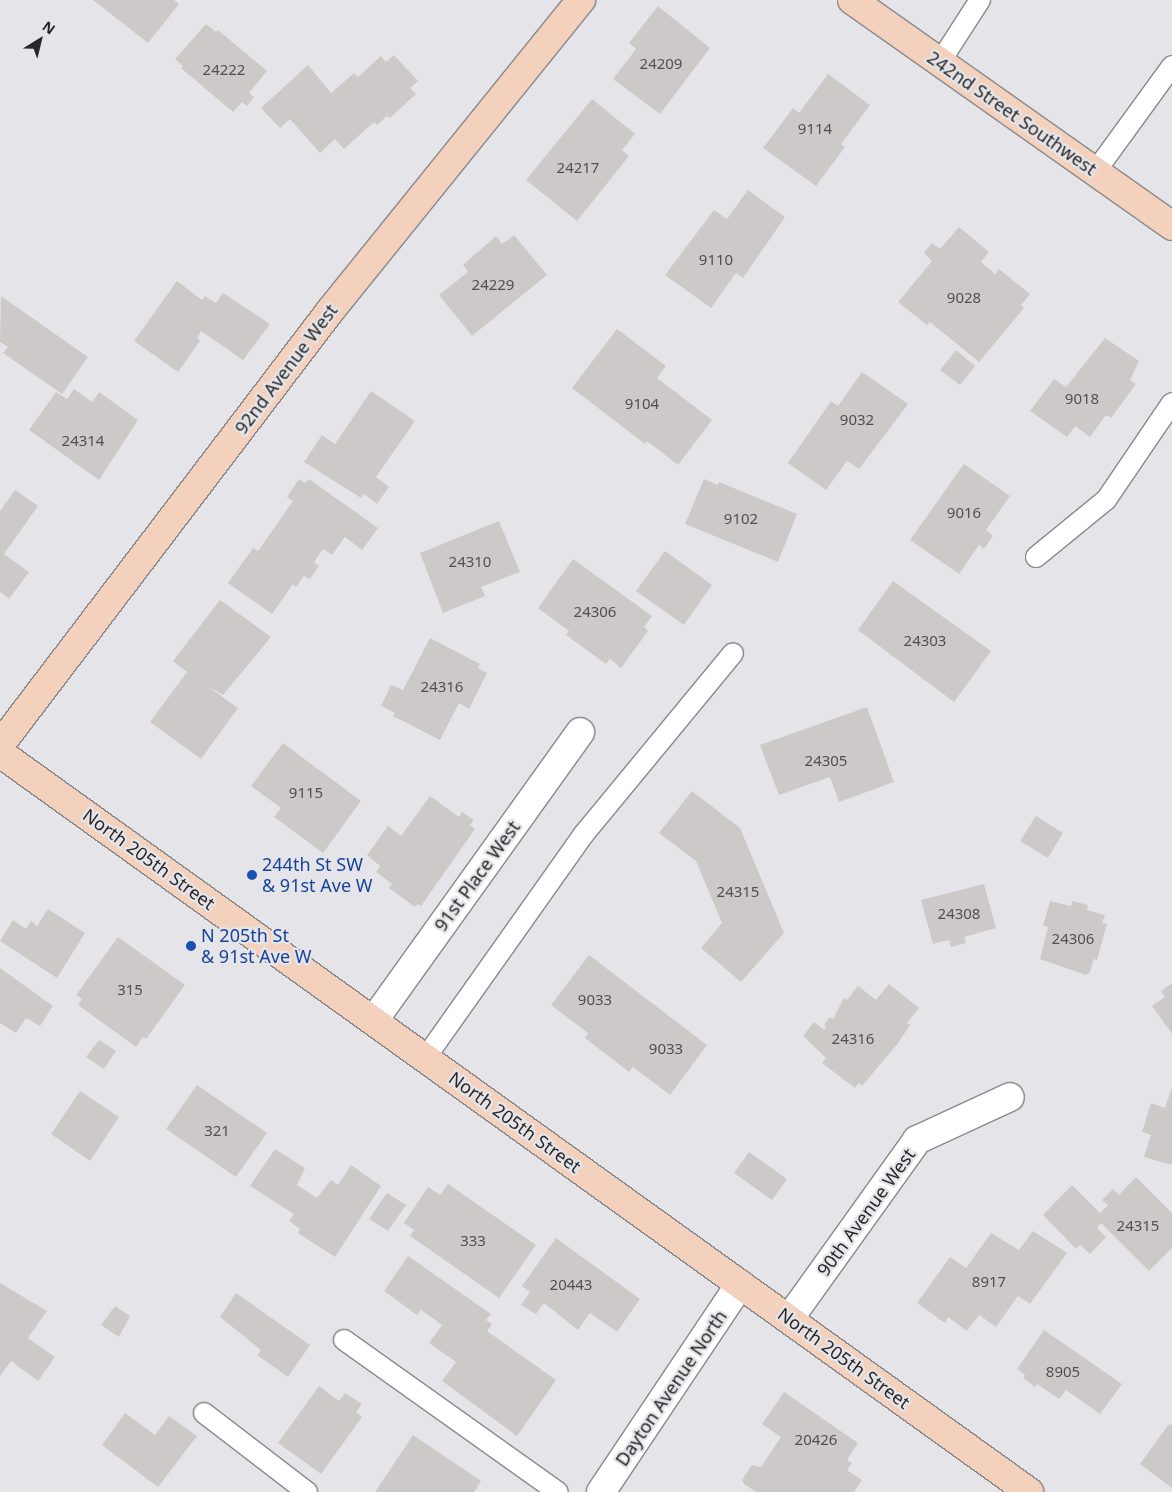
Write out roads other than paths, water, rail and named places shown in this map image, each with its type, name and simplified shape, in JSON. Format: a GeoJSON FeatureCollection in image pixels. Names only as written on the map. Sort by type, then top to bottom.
{"type":"FeatureCollection","features":[{"type":"Feature","properties":{"kind":"street","name":"92nd Avenue West"},"geometry":{"type":"LineString","coordinates":[[0,745],[330,311],[581,0]]}},
{"type":"Feature","properties":{"kind":"street","name":"242nd Street Southwest"},"geometry":{"type":"LineString","coordinates":[[852,0],[1172,226]]}},
{"type":"Feature","properties":{"kind":"street","name":"91st Place West"},"geometry":{"type":"LineString","coordinates":[[374,1020],[580,732]]}},
{"type":"Feature","properties":{"kind":"street","name":"North 205th Street"},"geometry":{"type":"LineString","coordinates":[[0,753],[790,1318],[1029,1492]]}},
{"type":"Feature","properties":{"kind":"street","name":"90th Avenue West"},"geometry":{"type":"LineString","coordinates":[[790,1318],[917,1140],[1010,1097]]}},
{"type":"Feature","properties":{"kind":"street","name":"Dayton Avenue North"},"geometry":{"type":"LineString","coordinates":[[601,1492],[740,1284]]}},
{"type":"Feature","properties":{"kind":"lane"},"geometry":{"type":"LineString","coordinates":[[940,62],[980,0]]}},
{"type":"Feature","properties":{"kind":"lane"},"geometry":{"type":"LineString","coordinates":[[1095,172],[1172,66]]}},
{"type":"Feature","properties":{"kind":"lane"},"geometry":{"type":"LineString","coordinates":[[1036,557],[1106,500],[1172,402]]}},
{"type":"Feature","properties":{"kind":"lane"},"geometry":{"type":"LineString","coordinates":[[426,1057],[584,834],[733,653]]}},
{"type":"Feature","properties":{"kind":"lane"},"geometry":{"type":"LineString","coordinates":[[344,1340],[558,1492]]}},
{"type":"Feature","properties":{"kind":"lane"},"geometry":{"type":"LineString","coordinates":[[204,1413],[307,1492]]}},
{"type":"Feature","properties":{"kind":"place","name":"244th St SW & 91st Ave W"},"geometry":{"type":"Point","coordinates":[252,875]}},
{"type":"Feature","properties":{"kind":"place","name":"N 205th St & 91st Ave W"},"geometry":{"type":"Point","coordinates":[191,946]}}]}
